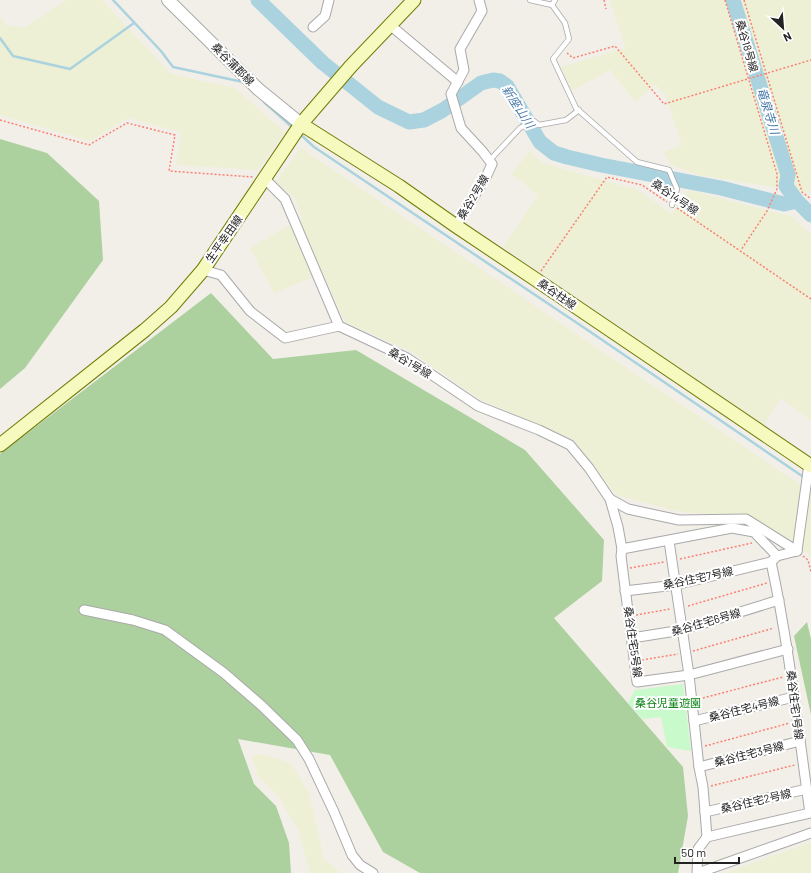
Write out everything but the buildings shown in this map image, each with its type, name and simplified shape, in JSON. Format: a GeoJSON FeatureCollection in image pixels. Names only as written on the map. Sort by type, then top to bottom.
{"type":"FeatureCollection","features":[{"type":"Feature","properties":{"kind":"main road","name":"生平幸田線"},"geometry":{"type":"LineString","coordinates":[[0,445],[145,330],[171,307],[203,270],[301,124],[351,66],[414,0]]}},
{"type":"Feature","properties":{"kind":"main road","name":"桑谷柱線"},"geometry":{"type":"LineString","coordinates":[[301,124],[399,186],[810,465]]}},
{"type":"Feature","properties":{"kind":"street","name":"桑谷蒲郡線"},"geometry":{"type":"LineString","coordinates":[[168,0],[258,90],[301,124]]}},
{"type":"Feature","properties":{"kind":"street"},"geometry":{"type":"LineString","coordinates":[[313,27],[325,16],[329,0]]}},
{"type":"Feature","properties":{"kind":"street","name":"桑谷2号線"},"geometry":{"type":"LineString","coordinates":[[456,226],[486,177],[492,164],[461,128],[451,94],[464,70],[460,49],[482,11],[479,0]]}},
{"type":"Feature","properties":{"kind":"street"},"geometry":{"type":"LineString","coordinates":[[390,26],[458,82]]}},
{"type":"Feature","properties":{"kind":"street"},"geometry":{"type":"LineString","coordinates":[[203,270],[221,275],[250,311],[285,338],[339,326],[285,198],[264,178]]}},
{"type":"Feature","properties":{"kind":"street","name":"桑谷1号線"},"geometry":{"type":"LineString","coordinates":[[339,326],[407,358],[478,406],[539,430],[570,445],[610,499]]}},
{"type":"Feature","properties":{"kind":"street"},"geometry":{"type":"LineString","coordinates":[[610,499],[628,509],[679,520],[746,520],[797,551],[810,465]]}},
{"type":"Feature","properties":{"kind":"street","name":"桑谷住宅5号線"},"geometry":{"type":"LineString","coordinates":[[610,499],[618,527],[622,549],[622,569],[637,682],[689,675],[788,649]]}},
{"type":"Feature","properties":{"kind":"street"},"geometry":{"type":"LineString","coordinates":[[622,549],[732,528],[754,532],[762,540],[774,559]]}},
{"type":"Feature","properties":{"kind":"street"},"geometry":{"type":"LineString","coordinates":[[669,541],[686,653],[699,767],[706,812],[708,837],[698,849],[698,873],[811,833]]}},
{"type":"Feature","properties":{"kind":"street","name":"桑谷住宅7号線"},"geometry":{"type":"LineString","coordinates":[[626,591],[675,585],[774,559],[797,551]]}},
{"type":"Feature","properties":{"kind":"street","name":"桑谷住宅1号線"},"geometry":{"type":"LineString","coordinates":[[708,837],[811,815],[788,649],[775,581],[774,559]]}},
{"type":"Feature","properties":{"kind":"street","name":"桑谷住宅6号線"},"geometry":{"type":"LineString","coordinates":[[632,638],[682,630],[779,600]]}},
{"type":"Feature","properties":{"kind":"street"},"geometry":{"type":"LineString","coordinates":[[84,610],[133,620],[166,630],[224,673],[262,706],[297,740],[309,759],[352,855],[360,865],[372,873]]}},
{"type":"Feature","properties":{"kind":"street","name":"桑谷住宅4号線"},"geometry":{"type":"LineString","coordinates":[[694,721],[794,697]]}},
{"type":"Feature","properties":{"kind":"street","name":"桑谷住宅3号線"},"geometry":{"type":"LineString","coordinates":[[699,767],[800,741]]}},
{"type":"Feature","properties":{"kind":"street","name":"桑谷住宅2号線"},"geometry":{"type":"LineString","coordinates":[[706,812],[807,789]]}},
{"type":"Feature","properties":{"kind":"lane"},"geometry":{"type":"LineString","coordinates":[[530,0],[552,5],[565,23],[569,39],[553,59],[576,108],[637,162],[669,170],[678,189],[672,205]]}},
{"type":"Feature","properties":{"kind":"lane"},"geometry":{"type":"LineString","coordinates":[[552,5],[556,0]]}},
{"type":"Feature","properties":{"kind":"lane"},"geometry":{"type":"LineString","coordinates":[[489,161],[520,128],[534,121],[539,126],[566,120],[579,110]]}},
{"type":"Feature","properties":{"kind":"path"},"geometry":{"type":"LineString","coordinates":[[604,0],[606,9]]}},
{"type":"Feature","properties":{"kind":"path","name":"桑谷18号線"},"geometry":{"type":"LineString","coordinates":[[725,0],[777,174],[777,189],[767,211],[740,251]]}},
{"type":"Feature","properties":{"kind":"path"},"geometry":{"type":"LineString","coordinates":[[744,0],[802,192],[811,199]]}},
{"type":"Feature","properties":{"kind":"path"},"geometry":{"type":"LineString","coordinates":[[562,49],[573,58],[616,46],[664,104],[811,60]]}},
{"type":"Feature","properties":{"kind":"path"},"geometry":{"type":"LineString","coordinates":[[0,120],[89,145],[127,123],[175,135],[169,171],[264,178]]}},
{"type":"Feature","properties":{"kind":"path","name":"桑谷14号線"},"geometry":{"type":"LineString","coordinates":[[535,279],[607,177],[642,185],[811,299]]}},
{"type":"Feature","properties":{"kind":"path"},"geometry":{"type":"LineString","coordinates":[[622,569],[672,561],[762,540]]}},
{"type":"Feature","properties":{"kind":"path"},"geometry":{"type":"LineString","coordinates":[[797,551],[808,560],[811,572]]}},
{"type":"Feature","properties":{"kind":"path"},"geometry":{"type":"LineString","coordinates":[[629,616],[679,608],[775,581]]}},
{"type":"Feature","properties":{"kind":"path"},"geometry":{"type":"LineString","coordinates":[[635,662],[686,653],[784,625]]}},
{"type":"Feature","properties":{"kind":"path"},"geometry":{"type":"LineString","coordinates":[[692,701],[791,674]]}},
{"type":"Feature","properties":{"kind":"path"},"geometry":{"type":"LineString","coordinates":[[697,748],[797,721]]}},
{"type":"Feature","properties":{"kind":"path"},"geometry":{"type":"LineString","coordinates":[[703,788],[803,763]]}},
{"type":"Feature","properties":{"kind":"green space"},"geometry":{"type":"Polygon","coordinates":[[[67,0],[102,0],[171,74],[235,88],[285,132],[258,170],[176,165],[181,132],[128,118],[90,141],[0,115],[0,16],[7,26],[25,27],[67,0]]]}},
{"type":"Feature","properties":{"kind":"green space"},"geometry":{"type":"Polygon","coordinates":[[[610,0],[811,0],[811,193],[699,175],[671,165],[664,152],[682,145],[665,95],[655,84],[635,102],[610,70],[572,91],[561,67],[625,48],[610,0]]]}},
{"type":"Feature","properties":{"kind":"green space"},"geometry":{"type":"Polygon","coordinates":[[[0,139],[47,153],[99,201],[103,260],[25,368],[0,389],[0,139]]]}},
{"type":"Feature","properties":{"kind":"green space"},"geometry":{"type":"Polygon","coordinates":[[[301,148],[811,492],[811,559],[809,554],[750,517],[681,512],[616,495],[574,440],[480,399],[410,351],[345,322],[323,273],[274,293],[250,248],[302,218],[294,198],[276,181],[301,148]]]}},
{"type":"Feature","properties":{"kind":"green space"},"geometry":{"type":"Polygon","coordinates":[[[529,151],[543,163],[638,190],[672,214],[688,190],[791,216],[811,234],[811,421],[781,398],[764,425],[503,247],[538,195],[512,174],[529,151]]]}},
{"type":"Feature","properties":{"kind":"green space"},"geometry":{"type":"Polygon","coordinates":[[[211,293],[273,359],[356,350],[525,450],[604,540],[602,581],[554,618],[683,767],[688,816],[678,873],[420,873],[383,852],[330,755],[238,739],[254,784],[276,806],[289,843],[291,873],[0,873],[0,454],[211,293]]]}},
{"type":"Feature","properties":{"kind":"green space"},"geometry":{"type":"Polygon","coordinates":[[[807,622],[811,639],[811,715],[794,636],[807,622]]]}},
{"type":"Feature","properties":{"kind":"green space","name":"桑谷児童遊園"},"geometry":{"type":"Polygon","coordinates":[[[683,684],[691,751],[667,747],[661,717],[643,719],[628,703],[635,690],[683,684]]]}},
{"type":"Feature","properties":{"kind":"green space"},"geometry":{"type":"Polygon","coordinates":[[[261,754],[291,763],[309,793],[324,859],[341,873],[310,873],[298,829],[278,796],[258,777],[252,757],[261,754]]]}},
{"type":"Feature","properties":{"kind":"green space"},"geometry":{"type":"Polygon","coordinates":[[[811,842],[811,873],[725,873],[811,842]]]}},
{"type":"Feature","properties":{"kind":"waterway"},"geometry":{"type":"LineString","coordinates":[[113,0],[161,51],[173,67],[244,83]]}},
{"type":"Feature","properties":{"kind":"waterway","name":"新座山川"},"geometry":{"type":"LineString","coordinates":[[258,0],[323,63],[378,107],[409,122],[424,120],[443,110],[481,83],[493,80],[500,81],[507,86],[540,142],[554,153],[601,165],[721,188],[784,204],[797,201]]}},
{"type":"Feature","properties":{"kind":"waterway","name":"竜泉寺川"},"geometry":{"type":"LineString","coordinates":[[733,0],[788,175],[786,186],[797,201],[811,215]]}},
{"type":"Feature","properties":{"kind":"waterway"},"geometry":{"type":"LineString","coordinates":[[0,38],[13,56],[70,69],[134,23]]}},
{"type":"Feature","properties":{"kind":"waterway"},"geometry":{"type":"LineString","coordinates":[[264,102],[293,128]]}},
{"type":"Feature","properties":{"kind":"waterway"},"geometry":{"type":"LineString","coordinates":[[300,134],[314,147],[805,478]]}}]}
